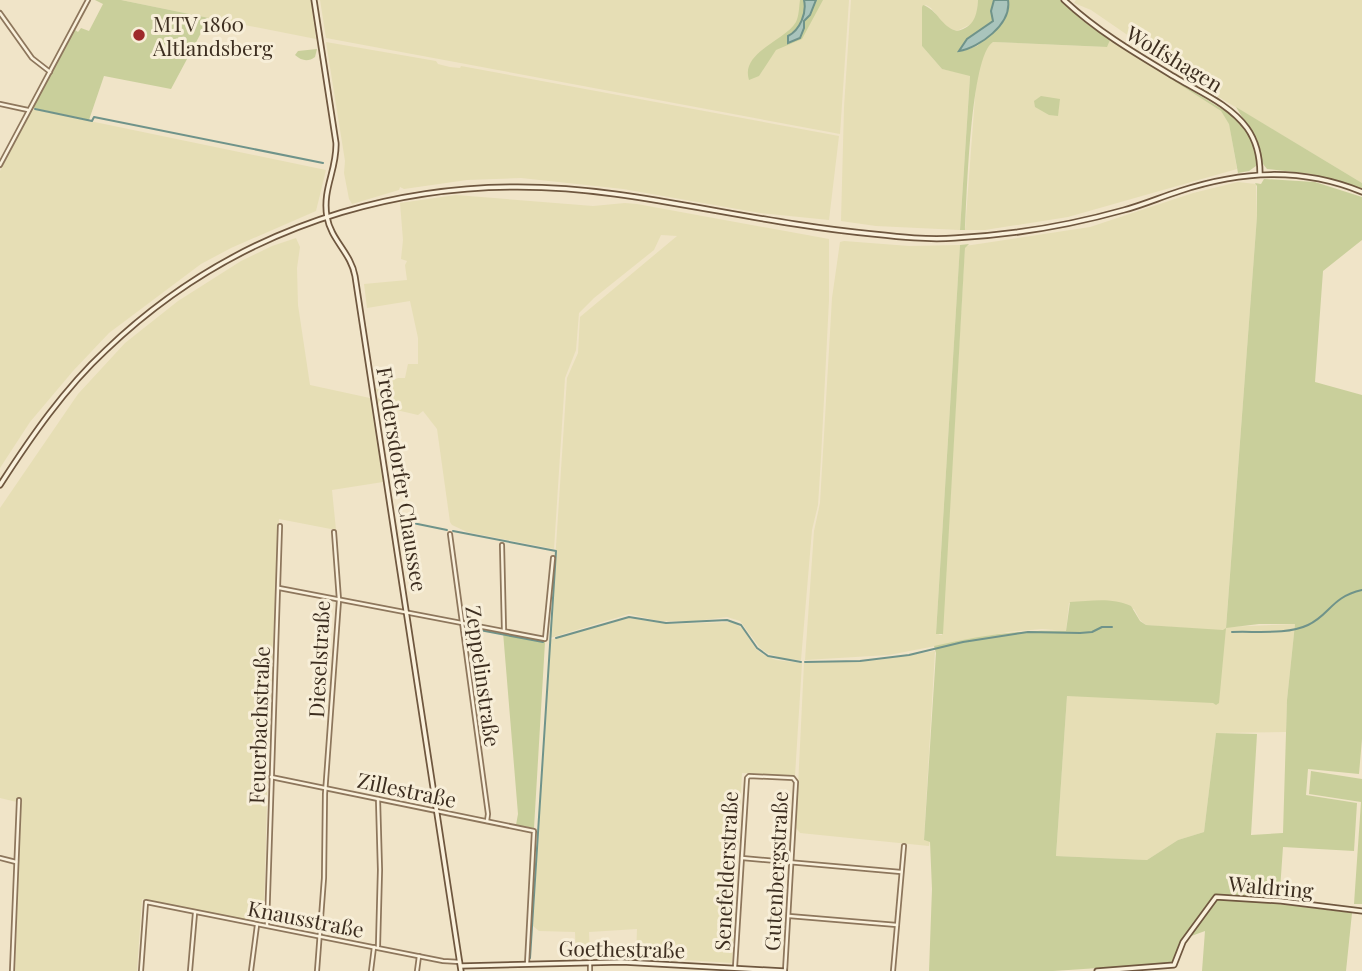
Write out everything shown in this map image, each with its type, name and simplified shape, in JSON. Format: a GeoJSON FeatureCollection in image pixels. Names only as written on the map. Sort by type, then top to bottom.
{"type":"FeatureCollection","features":[{"type":"Feature","properties":{"kind":"main road","name":"Fredersdorfer Chaussee"},"geometry":{"type":"LineString","coordinates":[[314,0],[336,143],[335,161],[325,195],[327,216],[331,230],[349,257],[355,276],[461,967]]}},
{"type":"Feature","properties":{"kind":"main road","name":"Wolfshagen"},"geometry":{"type":"LineString","coordinates":[[1064,0],[1104,33],[1213,99],[1237,117],[1254,140],[1259,155],[1260,174]]}},
{"type":"Feature","properties":{"kind":"main road"},"geometry":{"type":"LineString","coordinates":[[0,485],[34,433],[70,387],[104,351],[138,321],[200,277],[249,248],[327,216],[406,195],[465,188],[537,187],[615,194],[829,230],[950,239],[1038,231],[1126,210],[1205,183],[1236,176],[1306,176],[1362,192]]}},
{"type":"Feature","properties":{"kind":"main road","name":"Waldring"},"geometry":{"type":"LineString","coordinates":[[1174,968],[1183,942],[1216,897],[1281,901],[1362,911]]}},
{"type":"Feature","properties":{"kind":"main road","name":"Goethestraße"},"geometry":{"type":"LineString","coordinates":[[461,967],[590,962],[684,964],[784,971]]}},
{"type":"Feature","properties":{"kind":"main road"},"geometry":{"type":"LineString","coordinates":[[1097,971],[1174,968]]}},
{"type":"Feature","properties":{"kind":"street"},"geometry":{"type":"LineString","coordinates":[[0,164],[88,0]]}},
{"type":"Feature","properties":{"kind":"street"},"geometry":{"type":"LineString","coordinates":[[0,13],[32,58],[50,72]]}},
{"type":"Feature","properties":{"kind":"street"},"geometry":{"type":"LineString","coordinates":[[0,104],[29,110]]}},
{"type":"Feature","properties":{"kind":"street","name":"Feuerbachstraße"},"geometry":{"type":"LineString","coordinates":[[267,925],[280,526]]}},
{"type":"Feature","properties":{"kind":"street","name":"Dieselstraße"},"geometry":{"type":"LineString","coordinates":[[317,971],[339,600],[334,532]]}},
{"type":"Feature","properties":{"kind":"street","name":"Zeppelinstraße"},"geometry":{"type":"LineString","coordinates":[[450,534],[487,821]]}},
{"type":"Feature","properties":{"kind":"street"},"geometry":{"type":"LineString","coordinates":[[502,545],[504,630]]}},
{"type":"Feature","properties":{"kind":"street"},"geometry":{"type":"LineString","coordinates":[[279,588],[545,639],[553,558]]}},
{"type":"Feature","properties":{"kind":"street","name":"Senefelderstraße"},"geometry":{"type":"LineString","coordinates":[[738,968],[747,777]]}},
{"type":"Feature","properties":{"kind":"street","name":"Gutenbergstraße"},"geometry":{"type":"LineString","coordinates":[[747,777],[793,778],[796,782],[784,971]]}},
{"type":"Feature","properties":{"kind":"street","name":"Zillestraße"},"geometry":{"type":"LineString","coordinates":[[271,778],[536,832],[528,964]]}},
{"type":"Feature","properties":{"kind":"street"},"geometry":{"type":"LineString","coordinates":[[371,971],[376,948],[378,799]]}},
{"type":"Feature","properties":{"kind":"street"},"geometry":{"type":"LineString","coordinates":[[12,971],[19,800]]}},
{"type":"Feature","properties":{"kind":"street"},"geometry":{"type":"LineString","coordinates":[[893,971],[904,846]]}},
{"type":"Feature","properties":{"kind":"street"},"geometry":{"type":"LineString","coordinates":[[0,858],[16,862]]}},
{"type":"Feature","properties":{"kind":"street"},"geometry":{"type":"LineString","coordinates":[[742,858],[901,872]]}},
{"type":"Feature","properties":{"kind":"street","name":"Knausstraße"},"geometry":{"type":"LineString","coordinates":[[141,971],[146,902],[419,956],[461,967]]}},
{"type":"Feature","properties":{"kind":"street"},"geometry":{"type":"LineString","coordinates":[[190,971],[195,913]]}},
{"type":"Feature","properties":{"kind":"street"},"geometry":{"type":"LineString","coordinates":[[788,916],[897,925]]}},
{"type":"Feature","properties":{"kind":"street"},"geometry":{"type":"LineString","coordinates":[[251,971],[257,925]]}},
{"type":"Feature","properties":{"kind":"street"},"geometry":{"type":"LineString","coordinates":[[417,971],[419,956]]}},
{"type":"Feature","properties":{"kind":"street"},"geometry":{"type":"LineString","coordinates":[[590,962],[590,971]]}},
{"type":"Feature","properties":{"kind":"street"},"geometry":{"type":"LineString","coordinates":[[528,964],[530,971]]}},
{"type":"Feature","properties":{"kind":"street"},"geometry":{"type":"LineString","coordinates":[[683,971],[684,964]]}},
{"type":"Feature","properties":{"kind":"shaded area"},"geometry":{"type":"Polygon","coordinates":[[[121,0],[311,0],[316,39],[209,18],[121,0]]]}},
{"type":"Feature","properties":{"kind":"shaded area"},"geometry":{"type":"Polygon","coordinates":[[[320,0],[849,0],[840,134],[326,38],[320,0]]]}},
{"type":"Feature","properties":{"kind":"shaded area"},"geometry":{"type":"Polygon","coordinates":[[[851,0],[978,0],[977,15],[973,23],[957,31],[946,27],[931,8],[926,5],[922,7],[922,46],[942,69],[970,75],[960,230],[876,226],[841,221],[844,107],[851,0]]]}},
{"type":"Feature","properties":{"kind":"shaded area"},"geometry":{"type":"Polygon","coordinates":[[[1076,0],[1362,0],[1362,183],[1212,93],[1091,10],[1074,3],[1076,0]]]}},
{"type":"Feature","properties":{"kind":"shaded area"},"geometry":{"type":"Polygon","coordinates":[[[1110,40],[1221,111],[1229,123],[1237,169],[1068,217],[985,230],[965,230],[976,84],[981,58],[988,44],[993,42],[1106,47],[1110,40]]]}},
{"type":"Feature","properties":{"kind":"shaded area"},"geometry":{"type":"Polygon","coordinates":[[[326,42],[436,61],[450,67],[461,66],[839,136],[829,220],[760,213],[623,189],[521,178],[467,180],[404,189],[400,187],[399,190],[352,204],[344,173],[345,161],[326,42]]]}},
{"type":"Feature","properties":{"kind":"shaded area"},"geometry":{"type":"Polygon","coordinates":[[[32,109],[326,170],[316,211],[201,264],[109,333],[30,422],[0,468],[0,171],[32,109]]]}},
{"type":"Feature","properties":{"kind":"shaded area"},"geometry":{"type":"Polygon","coordinates":[[[1238,182],[1256,184],[1257,216],[1226,627],[1295,624],[1286,732],[1216,733],[1204,832],[1178,840],[1147,860],[1056,856],[1067,696],[1223,631],[1146,625],[1134,609],[1069,603],[1066,631],[1042,629],[1008,632],[889,655],[805,660],[814,531],[820,503],[832,298],[840,242],[909,246],[960,245],[936,633],[942,635],[965,246],[1090,227],[1193,193],[1238,182]]]}},
{"type":"Feature","properties":{"kind":"shaded area"},"geometry":{"type":"Polygon","coordinates":[[[456,195],[593,206],[637,204],[829,239],[829,300],[818,505],[812,530],[801,660],[784,659],[767,653],[760,648],[740,621],[727,617],[696,621],[659,621],[629,614],[550,638],[567,378],[578,353],[580,317],[677,236],[661,235],[654,250],[579,313],[576,350],[565,378],[554,549],[467,532],[452,525],[437,429],[423,411],[418,415],[379,406],[376,388],[398,378],[405,378],[408,364],[418,364],[418,338],[410,301],[367,308],[364,284],[407,280],[407,261],[401,259],[403,240],[400,203],[456,195]]]}},
{"type":"Feature","properties":{"kind":"shaded area"},"geometry":{"type":"Polygon","coordinates":[[[296,238],[300,247],[297,268],[298,305],[310,385],[370,398],[383,482],[332,490],[336,530],[279,519],[269,723],[264,913],[252,921],[142,899],[137,971],[15,971],[21,803],[0,798],[0,508],[78,394],[125,343],[178,301],[241,261],[296,238]]]}},
{"type":"Feature","properties":{"kind":"shaded area"},"geometry":{"type":"Polygon","coordinates":[[[628,618],[670,624],[733,622],[743,629],[756,649],[764,655],[776,660],[802,663],[795,776],[742,773],[732,963],[636,957],[637,929],[589,932],[590,958],[576,958],[575,932],[539,931],[533,926],[550,640],[628,618]]]}},
{"type":"Feature","properties":{"kind":"shaded area"},"geometry":{"type":"Polygon","coordinates":[[[935,651],[924,839],[930,840],[929,846],[800,833],[796,828],[804,663],[878,660],[935,651]]]}},
{"type":"Feature","properties":{"kind":"green space"},"geometry":{"type":"Polygon","coordinates":[[[95,0],[121,0],[209,18],[171,89],[104,76],[89,120],[33,108],[75,30],[78,32],[81,28],[89,31],[103,4],[95,0]]]}},
{"type":"Feature","properties":{"kind":"green space"},"geometry":{"type":"Polygon","coordinates":[[[800,0],[823,0],[802,39],[776,50],[759,76],[749,80],[748,70],[757,54],[796,22],[800,0]]]}},
{"type":"Feature","properties":{"kind":"green space"},"geometry":{"type":"Polygon","coordinates":[[[978,0],[994,0],[991,11],[993,21],[967,39],[963,51],[977,46],[1000,24],[1008,0],[1060,0],[1110,40],[1107,47],[993,42],[985,53],[979,73],[971,129],[965,230],[960,230],[970,76],[942,69],[922,46],[922,7],[928,7],[947,26],[957,31],[974,20],[978,0]]]}},
{"type":"Feature","properties":{"kind":"green space"},"geometry":{"type":"Polygon","coordinates":[[[1110,40],[1230,114],[1248,133],[1256,150],[1256,166],[1249,171],[1238,173],[1229,124],[1221,111],[1110,40]]]}},
{"type":"Feature","properties":{"kind":"green space"},"geometry":{"type":"Polygon","coordinates":[[[317,49],[315,57],[310,60],[303,60],[295,55],[298,51],[317,49]]]}},
{"type":"Feature","properties":{"kind":"green space"},"geometry":{"type":"Polygon","coordinates":[[[1041,96],[1060,99],[1058,116],[1049,115],[1035,107],[1034,101],[1041,96]]]}},
{"type":"Feature","properties":{"kind":"green space"},"geometry":{"type":"Polygon","coordinates":[[[1236,107],[1362,183],[1362,189],[1311,174],[1267,169],[1263,164],[1258,143],[1236,107]]]}},
{"type":"Feature","properties":{"kind":"green space"},"geometry":{"type":"Polygon","coordinates":[[[1264,179],[1315,182],[1362,197],[1362,240],[1323,271],[1315,382],[1362,395],[1362,739],[1359,774],[1308,769],[1306,795],[1357,803],[1354,851],[1283,847],[1279,904],[1352,913],[1346,971],[1202,971],[1205,931],[1183,939],[1175,963],[1053,971],[929,971],[932,889],[930,842],[924,840],[936,653],[934,646],[1000,634],[1066,631],[1070,602],[1093,600],[1116,601],[1131,606],[1140,621],[1146,625],[1223,630],[1226,628],[1257,216],[1255,183],[1261,184],[1264,179]],[[1295,624],[1226,628],[1219,703],[1216,705],[1067,696],[1056,856],[1147,860],[1178,840],[1204,832],[1216,733],[1257,734],[1251,835],[1283,833],[1287,700],[1295,624]]]}},
{"type":"Feature","properties":{"kind":"green space"},"geometry":{"type":"Polygon","coordinates":[[[969,244],[965,248],[943,634],[936,634],[960,245],[969,244]]]}},
{"type":"Feature","properties":{"kind":"green space"},"geometry":{"type":"Polygon","coordinates":[[[503,632],[545,642],[534,828],[516,825],[518,814],[503,632]]]}},
{"type":"Feature","properties":{"kind":"green space"},"geometry":{"type":"Polygon","coordinates":[[[1311,771],[1362,779],[1362,904],[1354,904],[1361,802],[1309,794],[1311,771]]]}},
{"type":"Feature","properties":{"kind":"water"},"geometry":{"type":"Polygon","coordinates":[[[804,0],[816,0],[810,15],[804,21],[800,38],[788,43],[788,36],[802,21],[804,0]]]}},
{"type":"Feature","properties":{"kind":"water"},"geometry":{"type":"Polygon","coordinates":[[[994,0],[1008,0],[1008,9],[1000,26],[976,45],[959,51],[967,39],[993,21],[991,11],[994,0]]]}},
{"type":"Feature","properties":{"kind":"waterway"},"geometry":{"type":"LineString","coordinates":[[35,109],[92,121],[94,117],[323,163]]}},
{"type":"Feature","properties":{"kind":"waterway"},"geometry":{"type":"LineString","coordinates":[[403,521],[447,530]]}},
{"type":"Feature","properties":{"kind":"waterway"},"geometry":{"type":"LineString","coordinates":[[453,531],[556,551],[530,958]]}},
{"type":"Feature","properties":{"kind":"waterway"},"geometry":{"type":"LineString","coordinates":[[1232,632],[1300,628],[1315,621],[1344,597],[1362,590]]}},
{"type":"Feature","properties":{"kind":"waterway"},"geometry":{"type":"LineString","coordinates":[[556,638],[629,617],[666,623],[727,620],[741,625],[757,648],[768,656],[801,662]]}},
{"type":"Feature","properties":{"kind":"waterway"},"geometry":{"type":"LineString","coordinates":[[805,662],[860,661],[909,655],[963,642],[1028,632],[1080,633],[1112,627]]}},
{"type":"Feature","properties":{"kind":"waterway"},"geometry":{"type":"LineString","coordinates":[[469,628],[543,642]]}},
{"type":"Feature","properties":{"kind":"place","name":"MTV 1860 Altlandsberg"},"geometry":{"type":"Point","coordinates":[139,35]}}]}
